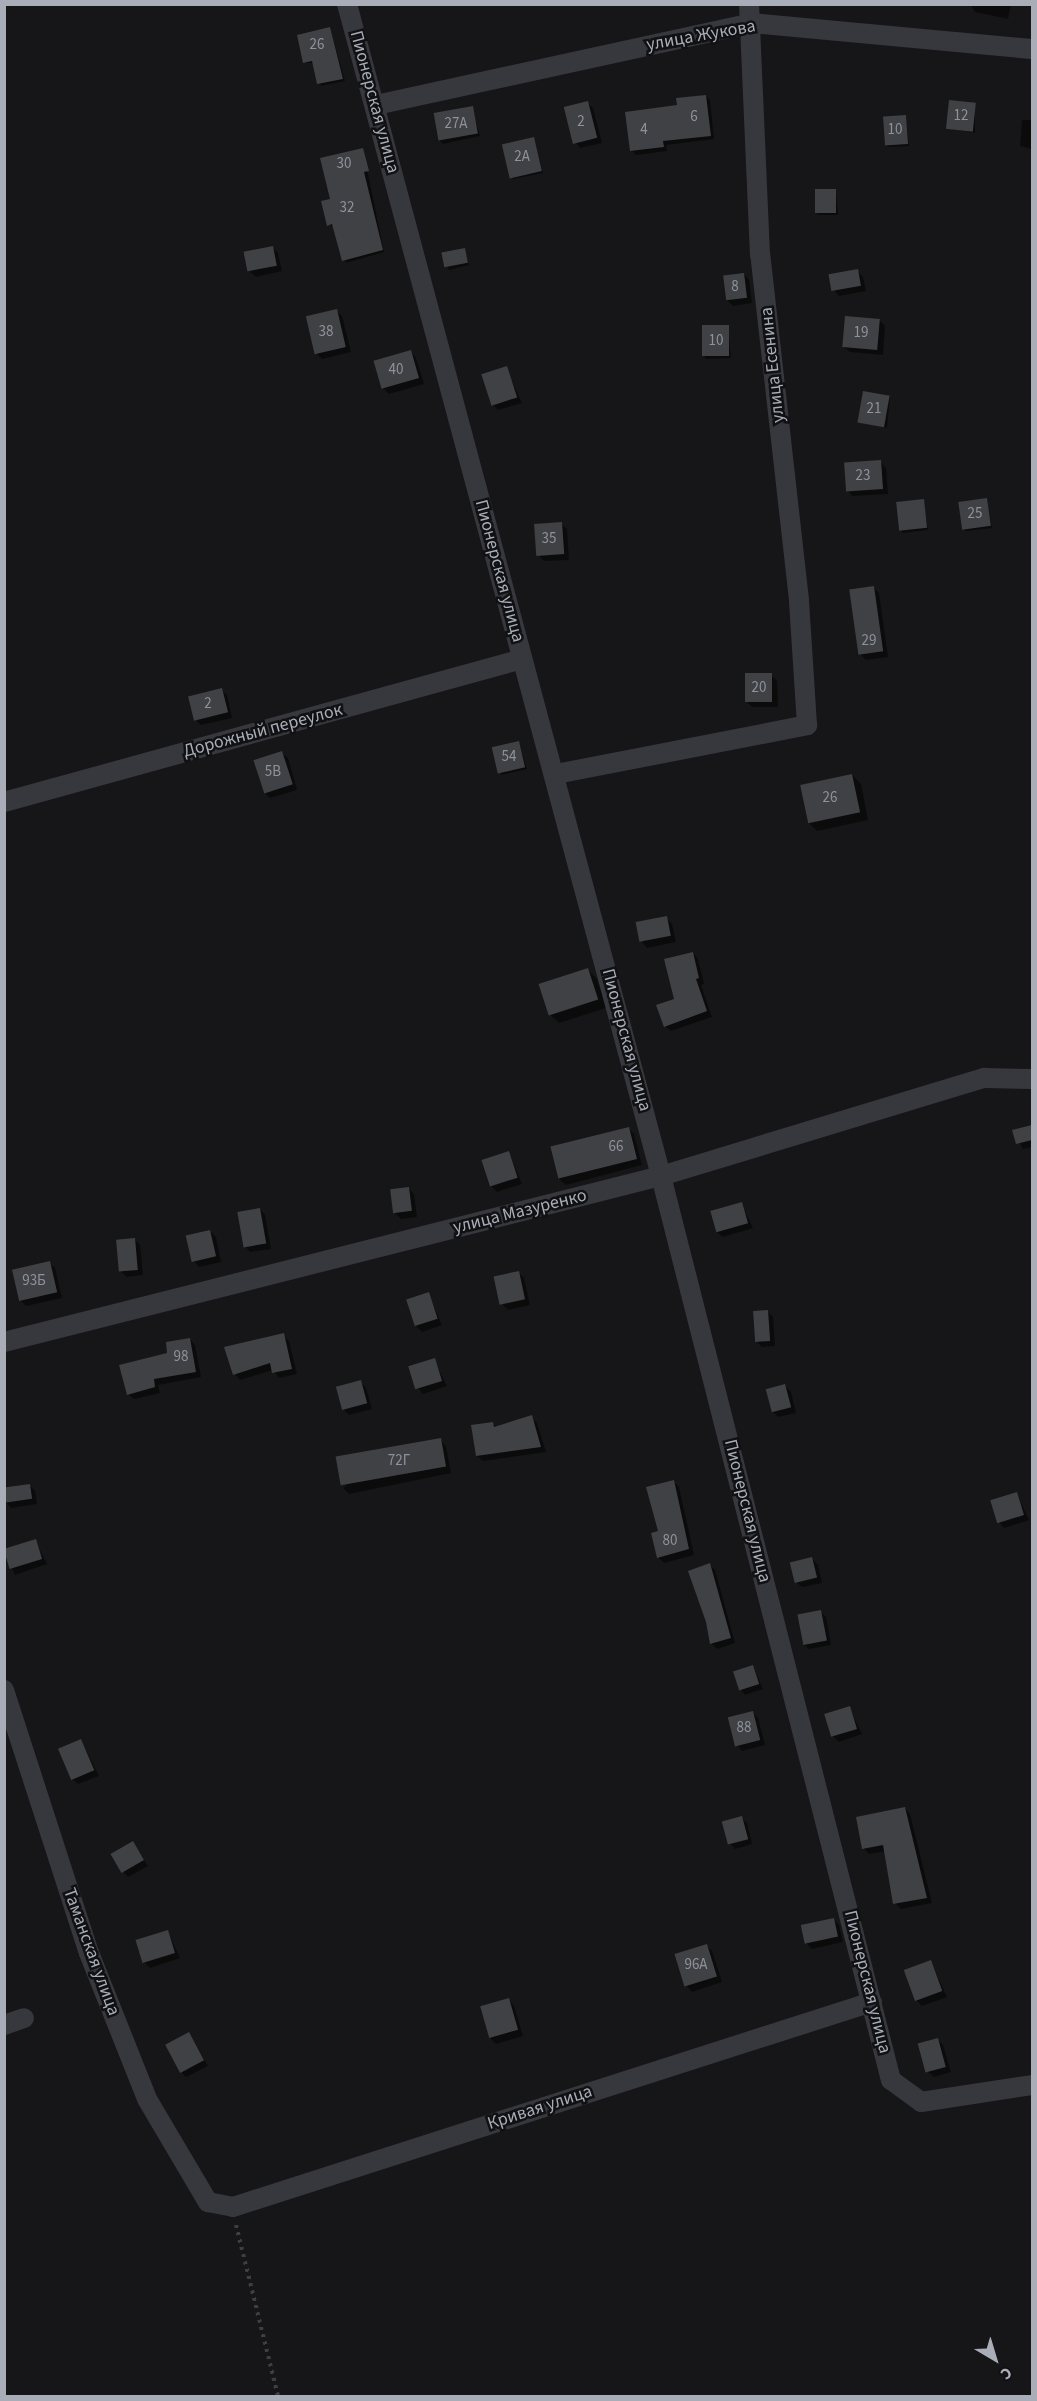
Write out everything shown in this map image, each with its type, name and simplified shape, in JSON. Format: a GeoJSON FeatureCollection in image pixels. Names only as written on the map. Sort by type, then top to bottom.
{"type":"FeatureCollection","features":[{"type":"Feature","properties":{"kind":"street","name":"Пионерская улица"},"geometry":{"type":"LineString","coordinates":[[347,4],[376,105],[522,659],[556,774],[662,1176],[891,2080],[921,2102],[1032,2085]]}},
{"type":"Feature","properties":{"kind":"street","name":"улица Жукова"},"geometry":{"type":"LineString","coordinates":[[376,105],[750,14],[1032,50]]}},
{"type":"Feature","properties":{"kind":"street","name":"улица Есенина"},"geometry":{"type":"LineString","coordinates":[[556,774],[807,725],[799,600],[760,255],[750,14]]}},
{"type":"Feature","properties":{"kind":"street","name":"Дорожный переулок"},"geometry":{"type":"LineString","coordinates":[[4,802],[522,659]]}},
{"type":"Feature","properties":{"kind":"street","name":"улица Мазуренко"},"geometry":{"type":"LineString","coordinates":[[4,1342],[662,1176],[984,1078],[1032,1079]]}},
{"type":"Feature","properties":{"kind":"street","name":"Таманская улица"},"geometry":{"type":"LineString","coordinates":[[4,1690],[89,1953],[147,2099],[208,2202]]}},
{"type":"Feature","properties":{"kind":"street","name":"Кривая улица"},"geometry":{"type":"LineString","coordinates":[[208,2202],[233,2207],[872,2002]]}},
{"type":"Feature","properties":{"kind":"street"},"geometry":{"type":"LineString","coordinates":[[4,2025],[24,2018]]}},
{"type":"Feature","properties":{"kind":"path"},"geometry":{"type":"LineString","coordinates":[[233,2207],[239,2245],[278,2397]]}},
{"type":"Feature","properties":{"kind":"building"},"geometry":{"type":"Polygon","coordinates":[[[330,27],[343,79],[317,84],[312,61],[303,63],[297,35],[330,27]]]}},
{"type":"Feature","properties":{"kind":"building"},"geometry":{"type":"Polygon","coordinates":[[[706,95],[711,136],[663,141],[664,147],[630,151],[625,112],[677,105],[676,98],[706,95]]]}},
{"type":"Feature","properties":{"kind":"building"},"geometry":{"type":"Polygon","coordinates":[[[949,100],[976,103],[973,132],[946,129],[949,100]]]}},
{"type":"Feature","properties":{"kind":"building"},"geometry":{"type":"Polygon","coordinates":[[[588,101],[597,138],[573,144],[564,107],[588,101]]]}},
{"type":"Feature","properties":{"kind":"building"},"geometry":{"type":"Polygon","coordinates":[[[473,106],[478,134],[438,141],[434,113],[473,106]]]}},
{"type":"Feature","properties":{"kind":"building"},"geometry":{"type":"Polygon","coordinates":[[[906,115],[908,144],[885,146],[883,117],[906,115]]]}},
{"type":"Feature","properties":{"kind":"building"},"geometry":{"type":"Polygon","coordinates":[[[534,137],[542,171],[510,179],[502,144],[534,137]]]}},
{"type":"Feature","properties":{"kind":"building"},"geometry":{"type":"Polygon","coordinates":[[[363,148],[369,171],[364,172],[383,250],[342,261],[332,224],[327,226],[321,201],[330,199],[320,158],[363,148]]]}},
{"type":"Feature","properties":{"kind":"building"},"geometry":{"type":"Polygon","coordinates":[[[815,189],[836,189],[836,213],[815,213],[815,189]]]}},
{"type":"Feature","properties":{"kind":"building"},"geometry":{"type":"Polygon","coordinates":[[[273,246],[277,266],[247,271],[244,252],[273,246]]]}},
{"type":"Feature","properties":{"kind":"building"},"geometry":{"type":"Polygon","coordinates":[[[465,248],[468,263],[444,267],[441,253],[465,248]]]}},
{"type":"Feature","properties":{"kind":"building"},"geometry":{"type":"Polygon","coordinates":[[[858,269],[861,286],[831,291],[828,274],[858,269]]]}},
{"type":"Feature","properties":{"kind":"building"},"geometry":{"type":"Polygon","coordinates":[[[744,273],[747,298],[726,300],[723,276],[744,273]]]}},
{"type":"Feature","properties":{"kind":"building"},"geometry":{"type":"Polygon","coordinates":[[[337,309],[346,347],[315,354],[306,316],[337,309]]]}},
{"type":"Feature","properties":{"kind":"building"},"geometry":{"type":"Polygon","coordinates":[[[845,316],[880,319],[877,350],[842,347],[845,316]]]}},
{"type":"Feature","properties":{"kind":"building"},"geometry":{"type":"Polygon","coordinates":[[[702,325],[729,325],[729,356],[702,356],[702,325]]]}},
{"type":"Feature","properties":{"kind":"building"},"geometry":{"type":"Polygon","coordinates":[[[411,350],[419,378],[382,389],[374,361],[411,350]]]}},
{"type":"Feature","properties":{"kind":"building"},"geometry":{"type":"Polygon","coordinates":[[[507,366],[517,397],[492,406],[481,374],[507,366]]]}},
{"type":"Feature","properties":{"kind":"building"},"geometry":{"type":"Polygon","coordinates":[[[863,391],[890,396],[884,427],[857,423],[863,391]]]}},
{"type":"Feature","properties":{"kind":"building"},"geometry":{"type":"Polygon","coordinates":[[[881,460],[883,489],[846,492],[844,463],[881,460]]]}},
{"type":"Feature","properties":{"kind":"building"},"geometry":{"type":"Polygon","coordinates":[[[987,498],[991,526],[962,530],[958,502],[987,498]]]}},
{"type":"Feature","properties":{"kind":"building"},"geometry":{"type":"Polygon","coordinates":[[[924,499],[927,528],[899,531],[896,502],[924,499]]]}},
{"type":"Feature","properties":{"kind":"building"},"geometry":{"type":"Polygon","coordinates":[[[562,522],[564,554],[536,556],[534,524],[562,522]]]}},
{"type":"Feature","properties":{"kind":"building"},"geometry":{"type":"Polygon","coordinates":[[[874,586],[883,651],[858,655],[849,589],[874,586]]]}},
{"type":"Feature","properties":{"kind":"building"},"geometry":{"type":"Polygon","coordinates":[[[745,673],[772,673],[772,702],[745,702],[745,673]]]}},
{"type":"Feature","properties":{"kind":"building"},"geometry":{"type":"Polygon","coordinates":[[[222,688],[228,712],[194,721],[188,696],[222,688]]]}},
{"type":"Feature","properties":{"kind":"building"},"geometry":{"type":"Polygon","coordinates":[[[519,741],[525,767],[498,774],[492,747],[519,741]]]}},
{"type":"Feature","properties":{"kind":"building"},"geometry":{"type":"Polygon","coordinates":[[[282,751],[293,784],[264,794],[253,760],[282,751]]]}},
{"type":"Feature","properties":{"kind":"building"},"geometry":{"type":"Polygon","coordinates":[[[852,774],[860,812],[808,823],[800,785],[852,774]]]}},
{"type":"Feature","properties":{"kind":"building"},"geometry":{"type":"Polygon","coordinates":[[[667,916],[671,936],[639,942],[636,922],[667,916]]]}},
{"type":"Feature","properties":{"kind":"building"},"geometry":{"type":"Polygon","coordinates":[[[693,952],[699,978],[696,979],[707,1011],[664,1027],[656,1005],[674,999],[664,959],[693,952]]]}},
{"type":"Feature","properties":{"kind":"building"},"geometry":{"type":"Polygon","coordinates":[[[588,968],[598,999],[549,1015],[539,984],[588,968]]]}},
{"type":"Feature","properties":{"kind":"building"},"geometry":{"type":"Polygon","coordinates":[[[1032,1125],[1032,1140],[1016,1144],[1012,1130],[1032,1125]]]}},
{"type":"Feature","properties":{"kind":"building"},"geometry":{"type":"Polygon","coordinates":[[[629,1127],[637,1159],[558,1179],[550,1147],[629,1127]]]}},
{"type":"Feature","properties":{"kind":"building"},"geometry":{"type":"Polygon","coordinates":[[[509,1151],[518,1178],[490,1187],[481,1160],[509,1151]]]}},
{"type":"Feature","properties":{"kind":"building"},"geometry":{"type":"Polygon","coordinates":[[[409,1187],[412,1211],[393,1213],[390,1189],[409,1187]]]}},
{"type":"Feature","properties":{"kind":"building"},"geometry":{"type":"Polygon","coordinates":[[[742,1202],[748,1223],[716,1232],[710,1211],[742,1202]]]}},
{"type":"Feature","properties":{"kind":"building"},"geometry":{"type":"Polygon","coordinates":[[[260,1208],[266,1243],[244,1247],[237,1212],[260,1208]]]}},
{"type":"Feature","properties":{"kind":"building"},"geometry":{"type":"Polygon","coordinates":[[[210,1230],[216,1256],[192,1262],[186,1236],[210,1230]]]}},
{"type":"Feature","properties":{"kind":"building"},"geometry":{"type":"Polygon","coordinates":[[[135,1238],[138,1270],[119,1272],[116,1240],[135,1238]]]}},
{"type":"Feature","properties":{"kind":"building"},"geometry":{"type":"Polygon","coordinates":[[[50,1261],[57,1292],[19,1301],[12,1270],[50,1261]]]}},
{"type":"Feature","properties":{"kind":"building"},"geometry":{"type":"Polygon","coordinates":[[[519,1271],[525,1299],[500,1305],[494,1276],[519,1271]]]}},
{"type":"Feature","properties":{"kind":"building"},"geometry":{"type":"Polygon","coordinates":[[[429,1292],[438,1319],[415,1326],[406,1299],[429,1292]]]}},
{"type":"Feature","properties":{"kind":"building"},"geometry":{"type":"Polygon","coordinates":[[[768,1310],[770,1341],[755,1342],[753,1311],[768,1310]]]}},
{"type":"Feature","properties":{"kind":"building"},"geometry":{"type":"Polygon","coordinates":[[[284,1333],[292,1369],[272,1373],[270,1363],[233,1375],[224,1347],[284,1333]]]}},
{"type":"Feature","properties":{"kind":"building"},"geometry":{"type":"Polygon","coordinates":[[[190,1338],[196,1372],[154,1379],[155,1387],[127,1395],[119,1365],[167,1353],[166,1342],[190,1338]]]}},
{"type":"Feature","properties":{"kind":"building"},"geometry":{"type":"Polygon","coordinates":[[[435,1358],[442,1381],[415,1389],[408,1366],[435,1358]]]}},
{"type":"Feature","properties":{"kind":"building"},"geometry":{"type":"Polygon","coordinates":[[[361,1380],[367,1403],[342,1410],[336,1387],[361,1380]]]}},
{"type":"Feature","properties":{"kind":"building"},"geometry":{"type":"Polygon","coordinates":[[[785,1384],[791,1407],[772,1412],[766,1389],[785,1384]]]}},
{"type":"Feature","properties":{"kind":"building"},"geometry":{"type":"Polygon","coordinates":[[[532,1415],[541,1447],[476,1456],[471,1425],[493,1422],[494,1427],[532,1415]]]}},
{"type":"Feature","properties":{"kind":"building"},"geometry":{"type":"Polygon","coordinates":[[[441,1438],[446,1467],[341,1485],[336,1457],[441,1438]]]}},
{"type":"Feature","properties":{"kind":"building"},"geometry":{"type":"Polygon","coordinates":[[[674,1480],[689,1549],[657,1558],[651,1533],[658,1531],[646,1487],[674,1480]]]}},
{"type":"Feature","properties":{"kind":"building"},"geometry":{"type":"Polygon","coordinates":[[[30,1484],[32,1499],[6,1502],[4,1488],[30,1484]]]}},
{"type":"Feature","properties":{"kind":"building"},"geometry":{"type":"Polygon","coordinates":[[[1017,1492],[1024,1515],[997,1523],[990,1500],[1017,1492]]]}},
{"type":"Feature","properties":{"kind":"building"},"geometry":{"type":"Polygon","coordinates":[[[36,1539],[42,1559],[10,1569],[4,1549],[36,1539]]]}},
{"type":"Feature","properties":{"kind":"building"},"geometry":{"type":"Polygon","coordinates":[[[812,1557],[817,1577],[795,1583],[790,1563],[812,1557]]]}},
{"type":"Feature","properties":{"kind":"building"},"geometry":{"type":"Polygon","coordinates":[[[710,1563],[731,1638],[710,1644],[706,1622],[688,1571],[710,1563]]]}},
{"type":"Feature","properties":{"kind":"building"},"geometry":{"type":"Polygon","coordinates":[[[821,1610],[827,1640],[803,1645],[797,1615],[821,1610]]]}},
{"type":"Feature","properties":{"kind":"building"},"geometry":{"type":"Polygon","coordinates":[[[753,1665],[759,1684],[739,1691],[733,1671],[753,1665]]]}},
{"type":"Feature","properties":{"kind":"building"},"geometry":{"type":"Polygon","coordinates":[[[850,1706],[857,1729],[831,1737],[824,1714],[850,1706]]]}},
{"type":"Feature","properties":{"kind":"building"},"geometry":{"type":"Polygon","coordinates":[[[753,1711],[760,1740],[735,1746],[728,1717],[753,1711]]]}},
{"type":"Feature","properties":{"kind":"building"},"geometry":{"type":"Polygon","coordinates":[[[81,1739],[94,1770],[71,1780],[58,1749],[81,1739]]]}},
{"type":"Feature","properties":{"kind":"building"},"geometry":{"type":"Polygon","coordinates":[[[905,1807],[927,1898],[893,1904],[883,1845],[862,1849],[856,1817],[905,1807]]]}},
{"type":"Feature","properties":{"kind":"building"},"geometry":{"type":"Polygon","coordinates":[[[742,1816],[748,1839],[728,1845],[722,1821],[742,1816]]]}},
{"type":"Feature","properties":{"kind":"building"},"geometry":{"type":"Polygon","coordinates":[[[133,1841],[144,1860],[121,1873],[110,1854],[133,1841]]]}},
{"type":"Feature","properties":{"kind":"building"},"geometry":{"type":"Polygon","coordinates":[[[834,1918],[838,1937],[805,1944],[801,1925],[834,1918]]]}},
{"type":"Feature","properties":{"kind":"building"},"geometry":{"type":"Polygon","coordinates":[[[168,1930],[175,1953],[143,1963],[135,1940],[168,1930]]]}},
{"type":"Feature","properties":{"kind":"building"},"geometry":{"type":"Polygon","coordinates":[[[707,1944],[717,1977],[684,1986],[674,1954],[707,1944]]]}},
{"type":"Feature","properties":{"kind":"building"},"geometry":{"type":"Polygon","coordinates":[[[931,1960],[942,1991],[915,2001],[904,1970],[931,1960]]]}},
{"type":"Feature","properties":{"kind":"building"},"geometry":{"type":"Polygon","coordinates":[[[509,1998],[518,2030],[489,2038],[480,2006],[509,1998]]]}},
{"type":"Feature","properties":{"kind":"building"},"geometry":{"type":"Polygon","coordinates":[[[189,2032],[204,2060],[180,2073],[165,2045],[189,2032]]]}},
{"type":"Feature","properties":{"kind":"building"},"geometry":{"type":"Polygon","coordinates":[[[938,2038],[946,2067],[925,2072],[918,2043],[938,2038]]]}}]}
